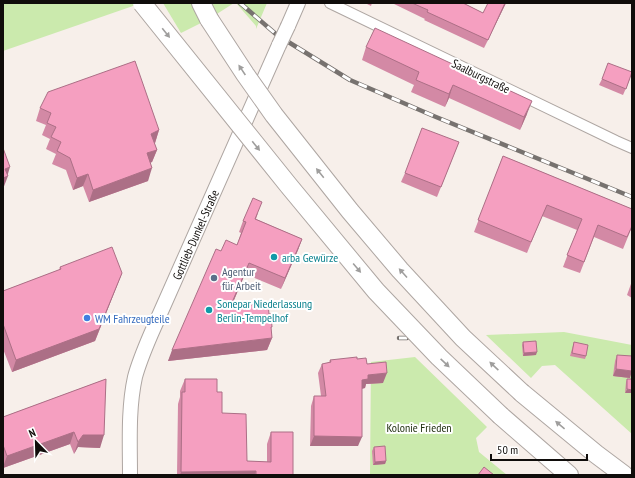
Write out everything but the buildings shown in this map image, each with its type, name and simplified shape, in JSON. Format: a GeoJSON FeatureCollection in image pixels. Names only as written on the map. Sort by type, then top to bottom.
{"type":"FeatureCollection","features":[{"type":"Feature","properties":{"kind":"highway"},"geometry":{"type":"LineString","coordinates":[[142,3],[289,186],[376,291],[438,357],[501,416],[569,475]]}},
{"type":"Feature","properties":{"kind":"highway"},"geometry":{"type":"LineString","coordinates":[[200,3],[229,51],[270,109],[350,211],[400,270],[463,338],[522,393],[624,475]]}},
{"type":"Feature","properties":{"kind":"street","name":"Gottlieb-Dunkel-Straße"},"geometry":{"type":"LineString","coordinates":[[130,475],[131,407],[136,377],[142,355],[298,3]]}},
{"type":"Feature","properties":{"kind":"street","name":"Saalburgstraße"},"geometry":{"type":"LineString","coordinates":[[330,3],[632,148]]}},
{"type":"Feature","properties":{"kind":"green space"},"geometry":{"type":"Polygon","coordinates":[[[3,3],[138,3],[3,51],[3,3]]]}},
{"type":"Feature","properties":{"kind":"green space"},"geometry":{"type":"Polygon","coordinates":[[[163,3],[234,3],[209,19],[181,33],[163,3]]]}},
{"type":"Feature","properties":{"kind":"green space"},"geometry":{"type":"Polygon","coordinates":[[[236,3],[267,3],[256,29],[256,26],[236,3]]]}},
{"type":"Feature","properties":{"kind":"green space"},"geometry":{"type":"Polygon","coordinates":[[[564,332],[632,345],[632,434],[555,365],[542,366],[531,378],[486,335],[564,332]]]}},
{"type":"Feature","properties":{"kind":"green space","name":"Kolonie Frieden"},"geometry":{"type":"Polygon","coordinates":[[[415,357],[487,427],[476,438],[479,452],[507,475],[370,475],[371,362],[415,357]]]}},
{"type":"Feature","properties":{"kind":"railway"},"geometry":{"type":"LineString","coordinates":[[240,3],[277,35],[350,80],[436,117],[632,197]]}},
{"type":"Feature","properties":{"kind":"railway"},"geometry":{"type":"LineString","coordinates":[[399,338],[407,338]]}},
{"type":"Feature","properties":{"kind":"place","name":"arba Gewürze"},"geometry":{"type":"Point","coordinates":[274,257]}},
{"type":"Feature","properties":{"kind":"place","name":"Agentur für Arbeit"},"geometry":{"type":"Point","coordinates":[214,278]}},
{"type":"Feature","properties":{"kind":"place","name":"Sonepar Niederlassung Berlin-Tempelhof"},"geometry":{"type":"Point","coordinates":[209,310]}},
{"type":"Feature","properties":{"kind":"place","name":"WM Fahrzeugteile"},"geometry":{"type":"Point","coordinates":[87,318]}}]}
